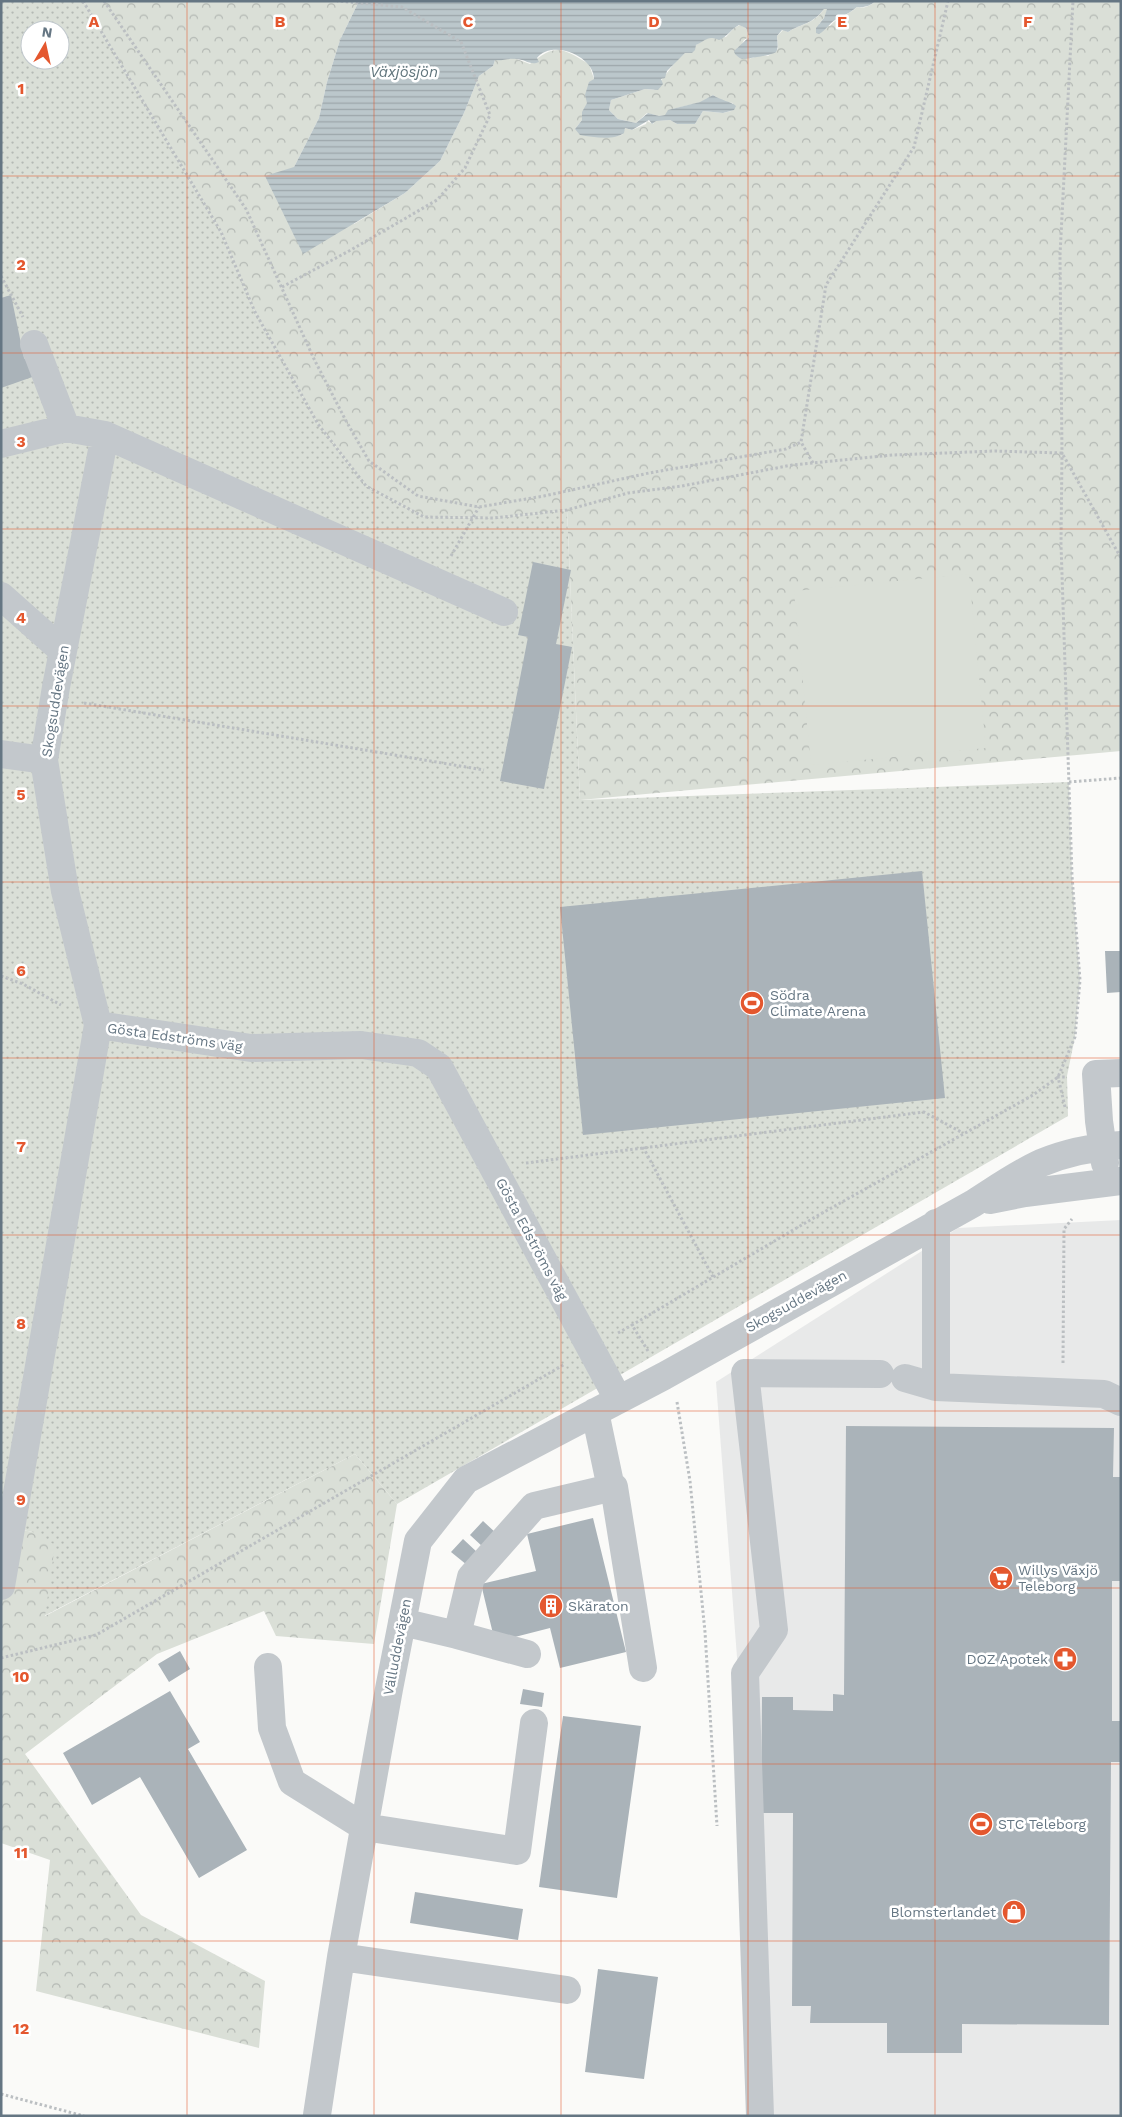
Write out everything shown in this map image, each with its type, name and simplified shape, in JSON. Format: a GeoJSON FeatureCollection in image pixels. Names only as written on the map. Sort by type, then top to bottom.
{"type":"FeatureCollection","features":[{"type":"Feature","properties":{"kind":"street"},"geometry":{"type":"LineString","coordinates":[[34,344],[66,428]]}},
{"type":"Feature","properties":{"kind":"street"},"geometry":{"type":"LineString","coordinates":[[1,444],[66,428],[105,436],[504,612]]}},
{"type":"Feature","properties":{"kind":"street","name":"Skogsuddevägen"},"geometry":{"type":"LineString","coordinates":[[98,1026],[65,891],[44,760],[56,687],[105,436]]}},
{"type":"Feature","properties":{"kind":"street"},"geometry":{"type":"LineString","coordinates":[[1,596],[63,651]]}},
{"type":"Feature","properties":{"kind":"street"},"geometry":{"type":"LineString","coordinates":[[1,754],[44,760]]}},
{"type":"Feature","properties":{"kind":"street","name":"Gösta Edströms väg"},"geometry":{"type":"LineString","coordinates":[[1,1586],[98,1026],[251,1048],[361,1045],[418,1053],[439,1067],[591,1349],[606,1405],[611,1488],[614,1487],[643,1668]]}},
{"type":"Feature","properties":{"kind":"street"},"geometry":{"type":"LineString","coordinates":[[1115,1181],[1111,1146],[1096,1074],[1121,1073]]}},
{"type":"Feature","properties":{"kind":"street","name":"Skogsuddevägen"},"geometry":{"type":"LineString","coordinates":[[606,1405],[664,1376],[1042,1163],[1111,1146]]}},
{"type":"Feature","properties":{"kind":"street","name":"Skogsuddevägen"},"geometry":{"type":"LineString","coordinates":[[974,1203],[1025,1193],[1115,1181]]}},
{"type":"Feature","properties":{"kind":"street"},"geometry":{"type":"LineString","coordinates":[[936,1223],[936,1387]]}},
{"type":"Feature","properties":{"kind":"street"},"geometry":{"type":"LineString","coordinates":[[718,1345],[745,1372],[774,1630],[745,1673],[760,2116]]}},
{"type":"Feature","properties":{"kind":"street"},"geometry":{"type":"LineString","coordinates":[[745,1372],[892,1376],[936,1387],[1104,1394],[1121,1402]]}},
{"type":"Feature","properties":{"kind":"street","name":"Välluddevägen"},"geometry":{"type":"LineString","coordinates":[[318,2115],[341,1957],[418,1541],[466,1480],[606,1405]]}},
{"type":"Feature","properties":{"kind":"street"},"geometry":{"type":"LineString","coordinates":[[457,1636],[471,1577],[534,1506],[611,1488]]}},
{"type":"Feature","properties":{"kind":"street"},"geometry":{"type":"LineString","coordinates":[[402,1622],[527,1654]]}},
{"type":"Feature","properties":{"kind":"street"},"geometry":{"type":"LineString","coordinates":[[268,1667],[272,1728],[292,1782],[364,1826],[517,1851],[534,1723]]}},
{"type":"Feature","properties":{"kind":"street"},"geometry":{"type":"LineString","coordinates":[[341,1957],[567,1990]]}},
{"type":"Feature","properties":{"kind":"path"},"geometry":{"type":"LineString","coordinates":[[83,1],[221,232],[254,312],[318,424],[366,486],[424,517],[493,518],[567,510],[628,493],[813,463],[893,455],[996,451],[1062,453]]}},
{"type":"Feature","properties":{"kind":"path"},"geometry":{"type":"LineString","coordinates":[[104,1],[196,133],[246,209],[314,359],[344,419],[369,461],[418,496],[479,507],[544,496],[649,473],[786,449],[801,442]]}},
{"type":"Feature","properties":{"kind":"path"},"geometry":{"type":"LineString","coordinates":[[282,287],[437,200],[465,168],[490,115],[461,42],[402,7],[337,1]]}},
{"type":"Feature","properties":{"kind":"path"},"geometry":{"type":"LineString","coordinates":[[813,463],[801,442],[826,285],[914,147],[948,1]]}},
{"type":"Feature","properties":{"kind":"path"},"geometry":{"type":"LineString","coordinates":[[717,1834],[706,1632],[690,1481],[678,1404],[664,1376],[632,1325],[1033,1095],[1058,1077],[1075,1037],[1080,980],[1072,876],[1060,544],[1062,453],[1060,255],[1073,1]]}},
{"type":"Feature","properties":{"kind":"path"},"geometry":{"type":"LineString","coordinates":[[1,276],[16,302],[34,344]]}},
{"type":"Feature","properties":{"kind":"path"},"geometry":{"type":"LineString","coordinates":[[1062,453],[1121,558]]}},
{"type":"Feature","properties":{"kind":"path"},"geometry":{"type":"LineString","coordinates":[[438,583],[457,543],[479,507]]}},
{"type":"Feature","properties":{"kind":"path"},"geometry":{"type":"LineString","coordinates":[[56,687],[76,701],[484,770]]}},
{"type":"Feature","properties":{"kind":"path"},"geometry":{"type":"LineString","coordinates":[[1069,782],[1121,778]]}},
{"type":"Feature","properties":{"kind":"path"},"geometry":{"type":"LineString","coordinates":[[1,976],[23,984],[98,1026]]}},
{"type":"Feature","properties":{"kind":"path"},"geometry":{"type":"LineString","coordinates":[[524,1163],[924,1112],[964,1134]]}},
{"type":"Feature","properties":{"kind":"path"},"geometry":{"type":"LineString","coordinates":[[643,1147],[713,1277]]}},
{"type":"Feature","properties":{"kind":"path"},"geometry":{"type":"LineString","coordinates":[[1063,1392],[1064,1229],[1074,1216]]}},
{"type":"Feature","properties":{"kind":"path"},"geometry":{"type":"LineString","coordinates":[[1,1658],[96,1635],[591,1349]]}},
{"type":"Feature","properties":{"kind":"path"},"geometry":{"type":"LineString","coordinates":[[1,2094],[84,2116]]}},
{"type":"Feature","properties":{"kind":"shaded area"},"geometry":{"type":"Polygon","coordinates":[[[1121,1220],[1121,2116],[772,2116],[716,1382],[958,1228],[1121,1220]]]}},
{"type":"Feature","properties":{"kind":"green space"},"geometry":{"type":"Polygon","coordinates":[[[1,1],[83,1],[221,232],[255,312],[318,424],[366,486],[424,517],[493,518],[567,510],[580,800],[1069,782],[1072,876],[1080,980],[1075,1037],[1067,1076],[1068,1116],[397,1504],[355,1454],[44,1616],[33,1532],[1,1526],[1,1]]]}},
{"type":"Feature","properties":{"kind":"green space"},"geometry":{"type":"Polygon","coordinates":[[[83,1],[359,1],[340,40],[327,82],[319,118],[294,167],[354,224],[405,193],[440,161],[464,113],[479,76],[493,66],[495,60],[514,58],[530,64],[546,53],[559,50],[572,54],[589,64],[594,79],[586,96],[588,100],[582,120],[575,129],[598,136],[616,136],[622,135],[625,128],[632,130],[646,124],[647,121],[653,124],[655,121],[670,120],[677,124],[695,124],[703,111],[723,113],[731,111],[733,103],[724,102],[713,95],[701,102],[673,109],[666,115],[659,116],[647,113],[636,123],[618,119],[609,110],[611,100],[645,89],[654,90],[676,61],[685,53],[706,38],[726,37],[734,28],[740,25],[746,28],[749,37],[737,48],[746,57],[752,58],[768,56],[778,49],[777,36],[783,30],[788,32],[807,23],[816,18],[824,9],[828,8],[819,24],[830,26],[857,7],[867,7],[875,1],[1121,1],[1121,751],[580,800],[567,510],[493,518],[424,517],[366,486],[318,424],[255,312],[221,232],[83,1]]]}},
{"type":"Feature","properties":{"kind":"green space"},"geometry":{"type":"Polygon","coordinates":[[[969,574],[986,748],[811,765],[794,591],[969,574]]]}},
{"type":"Feature","properties":{"kind":"green space"},"geometry":{"type":"Polygon","coordinates":[[[355,1454],[397,1504],[374,1644],[276,1636],[264,1611],[157,1654],[25,1754],[141,1915],[265,1981],[259,2048],[36,1991],[50,1860],[1,1843],[1,1526],[33,1532],[55,1545],[45,1616],[355,1454]]]}},
{"type":"Feature","properties":{"kind":"water","name":"Växjösjön"},"geometry":{"type":"Polygon","coordinates":[[[359,1],[875,1],[867,6],[857,7],[835,20],[819,34],[816,33],[816,28],[824,18],[827,9],[824,9],[807,23],[788,32],[782,30],[777,36],[778,46],[776,52],[765,56],[742,59],[735,54],[734,51],[749,37],[746,28],[739,25],[719,40],[707,39],[696,45],[692,53],[685,53],[667,71],[665,78],[661,79],[663,84],[658,90],[645,89],[611,100],[609,110],[618,119],[636,123],[648,113],[659,116],[665,115],[668,110],[700,102],[713,95],[736,106],[734,110],[723,113],[703,111],[695,124],[677,124],[670,120],[656,121],[652,124],[649,120],[632,130],[625,128],[624,133],[614,137],[603,138],[580,135],[575,129],[582,120],[582,112],[587,103],[585,95],[589,82],[594,79],[587,63],[580,57],[562,50],[552,50],[537,58],[539,62],[536,63],[519,59],[495,60],[493,66],[479,76],[464,113],[440,161],[405,193],[303,254],[265,176],[294,167],[319,118],[327,82],[340,40],[359,1]]]}},
{"type":"Feature","properties":{"kind":"building"},"geometry":{"type":"Polygon","coordinates":[[[11,295],[24,358],[38,375],[1,388],[1,298],[11,295]]]}},
{"type":"Feature","properties":{"kind":"building"},"geometry":{"type":"Polygon","coordinates":[[[533,562],[571,570],[556,644],[572,647],[544,789],[500,781],[528,637],[518,635],[533,562]]]}},
{"type":"Feature","properties":{"kind":"building","name":"Södra Climate Arena"},"geometry":{"type":"Polygon","coordinates":[[[922,871],[945,1098],[583,1135],[560,907],[922,871]]]}},
{"type":"Feature","properties":{"kind":"building"},"geometry":{"type":"Polygon","coordinates":[[[1105,951],[1121,951],[1121,992],[1107,993],[1105,951]]]}},
{"type":"Feature","properties":{"kind":"building"},"geometry":{"type":"Polygon","coordinates":[[[846,1426],[1114,1428],[1113,1477],[1121,1477],[1121,1581],[1112,1581],[1112,1721],[1121,1721],[1121,1762],[1111,1762],[1109,2025],[962,2024],[962,2053],[887,2053],[887,2023],[810,2023],[811,2006],[792,2006],[793,1813],[761,1813],[762,1697],[793,1697],[793,1710],[833,1711],[833,1694],[844,1695],[846,1426]]]}},
{"type":"Feature","properties":{"kind":"building","name":"Skäraton"},"geometry":{"type":"Polygon","coordinates":[[[593,1518],[626,1652],[560,1668],[550,1628],[495,1642],[481,1584],[536,1571],[527,1534],[593,1518]]]}},
{"type":"Feature","properties":{"kind":"building"},"geometry":{"type":"Polygon","coordinates":[[[483,1521],[497,1534],[483,1547],[470,1535],[483,1521]]]}},
{"type":"Feature","properties":{"kind":"building"},"geometry":{"type":"Polygon","coordinates":[[[463,1539],[478,1553],[467,1565],[451,1552],[463,1539]]]}},
{"type":"Feature","properties":{"kind":"building"},"geometry":{"type":"Polygon","coordinates":[[[180,1651],[190,1669],[169,1682],[158,1664],[180,1651]]]}},
{"type":"Feature","properties":{"kind":"building"},"geometry":{"type":"Polygon","coordinates":[[[523,1689],[544,1693],[542,1707],[520,1704],[523,1689]]]}},
{"type":"Feature","properties":{"kind":"building"},"geometry":{"type":"Polygon","coordinates":[[[170,1691],[200,1742],[188,1749],[247,1850],[199,1878],[140,1777],[92,1805],[63,1753],[170,1691]]]}},
{"type":"Feature","properties":{"kind":"building"},"geometry":{"type":"Polygon","coordinates":[[[563,1716],[641,1726],[617,1898],[539,1887],[563,1716]]]}},
{"type":"Feature","properties":{"kind":"building"},"geometry":{"type":"Polygon","coordinates":[[[415,1892],[523,1909],[518,1940],[410,1923],[415,1892]]]}},
{"type":"Feature","properties":{"kind":"building"},"geometry":{"type":"Polygon","coordinates":[[[598,1969],[658,1977],[644,2079],[585,2072],[598,1969]]]}},
{"type":"Feature","properties":{"kind":"place","name":"Södra Climate Arena"},"geometry":{"type":"Point","coordinates":[752,1003]}},
{"type":"Feature","properties":{"kind":"place","name":"Willys Växjö Teleborg"},"geometry":{"type":"Point","coordinates":[1001,1578]}},
{"type":"Feature","properties":{"kind":"place","name":"Skäraton"},"geometry":{"type":"Point","coordinates":[551,1606]}},
{"type":"Feature","properties":{"kind":"place","name":"DOZ Apotek"},"geometry":{"type":"Point","coordinates":[1065,1659]}},
{"type":"Feature","properties":{"kind":"place","name":"STC Teleborg"},"geometry":{"type":"Point","coordinates":[981,1824]}},
{"type":"Feature","properties":{"kind":"place","name":"Blomsterlandet"},"geometry":{"type":"Point","coordinates":[1014,1912]}}]}
